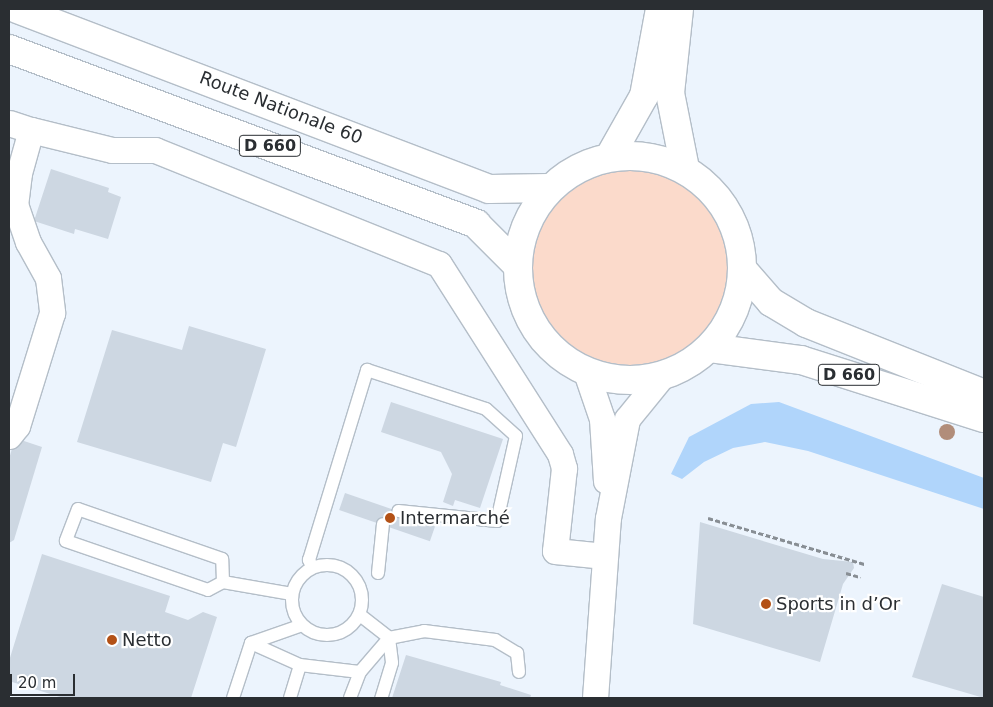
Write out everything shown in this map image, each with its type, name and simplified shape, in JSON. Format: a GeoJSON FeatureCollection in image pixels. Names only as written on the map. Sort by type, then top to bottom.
{"type":"FeatureCollection","features":[{"type":"Feature","properties":{"kind":"main road","name":"Route Nationale 60"},"geometry":{"type":"LineString","coordinates":[[17,9],[489,189],[549,188]]}},
{"type":"Feature","properties":{"kind":"main road"},"geometry":{"type":"LineString","coordinates":[[610,156],[644,96],[660,9]]}},
{"type":"Feature","properties":{"kind":"main road"},"geometry":{"type":"LineString","coordinates":[[679,9],[670,93],[685,169]]}},
{"type":"Feature","properties":{"kind":"main road","name":"D 660"},"geometry":{"type":"LineString","coordinates":[[9,49],[476,224],[517,265]]}},
{"type":"Feature","properties":{"kind":"main road"},"geometry":{"type":"LineString","coordinates":[[610,156],[649,156],[685,169],[716,195],[736,230],[743,270],[734,312],[710,348],[688,365],[662,376],[624,380],[586,372],[549,346],[525,309],[517,265],[526,224],[549,188],[577,168],[610,156]]}},
{"type":"Feature","properties":{"kind":"main road","name":"D 660"},"geometry":{"type":"LineString","coordinates":[[743,270],[771,302],[806,323],[984,394]]}},
{"type":"Feature","properties":{"kind":"main road","name":"D 660"},"geometry":{"type":"LineString","coordinates":[[710,348],[801,360],[984,418]]}},
{"type":"Feature","properties":{"kind":"street"},"geometry":{"type":"LineString","coordinates":[[9,436],[17,426],[52,313],[48,278],[28,242],[15,204],[19,173],[20,126],[112,150],[155,150],[439,264],[560,454],[564,468],[555,551],[605,556]]}},
{"type":"Feature","properties":{"kind":"street"},"geometry":{"type":"LineString","coordinates":[[586,372],[602,420],[608,518]]}},
{"type":"Feature","properties":{"kind":"street"},"geometry":{"type":"LineString","coordinates":[[595,698],[608,518],[627,419],[662,376]]}},
{"type":"Feature","properties":{"kind":"lane"},"geometry":{"type":"LineString","coordinates":[[312,567],[309,560],[367,370],[486,409],[516,436],[497,521],[399,511]]}},
{"type":"Feature","properties":{"kind":"lane"},"geometry":{"type":"LineString","coordinates":[[223,582],[222,559],[78,509],[66,541],[208,590],[223,582],[292,594]]}},
{"type":"Feature","properties":{"kind":"lane"},"geometry":{"type":"LineString","coordinates":[[378,573],[383,524]]}},
{"type":"Feature","properties":{"kind":"lane"},"geometry":{"type":"LineString","coordinates":[[325,564],[350,572],[358,582],[363,598],[360,615],[349,628],[333,635],[316,634],[302,625],[293,610],[292,594],[299,578],[312,567],[325,564]]}},
{"type":"Feature","properties":{"kind":"lane"},"geometry":{"type":"LineString","coordinates":[[360,615],[388,638],[392,663],[381,698]]}},
{"type":"Feature","properties":{"kind":"lane"},"geometry":{"type":"LineString","coordinates":[[251,643],[302,625]]}},
{"type":"Feature","properties":{"kind":"lane"},"geometry":{"type":"LineString","coordinates":[[350,698],[360,672],[388,638],[424,631],[495,640],[517,653],[519,672]]}},
{"type":"Feature","properties":{"kind":"lane"},"geometry":{"type":"LineString","coordinates":[[251,643],[300,665],[360,672]]}},
{"type":"Feature","properties":{"kind":"lane"},"geometry":{"type":"LineString","coordinates":[[233,698],[251,643]]}},
{"type":"Feature","properties":{"kind":"lane"},"geometry":{"type":"LineString","coordinates":[[290,698],[300,665]]}},
{"type":"Feature","properties":{"kind":"path"},"geometry":{"type":"LineString","coordinates":[[708,518],[864,564]]}},
{"type":"Feature","properties":{"kind":"path"},"geometry":{"type":"LineString","coordinates":[[846,573],[860,577]]}},
{"type":"Feature","properties":{"kind":"shaded area"},"geometry":{"type":"Polygon","coordinates":[[[630,169],[649,171],[667,177],[684,186],[699,198],[711,213],[720,230],[726,248],[728,267],[726,286],[720,304],[711,321],[699,336],[684,348],[667,357],[649,363],[630,365],[611,363],[593,357],[576,348],[561,336],[549,321],[540,304],[534,286],[532,267],[534,248],[540,230],[549,213],[561,198],[576,186],[593,177],[611,171],[630,169]]]}},
{"type":"Feature","properties":{"kind":"water"},"geometry":{"type":"Polygon","coordinates":[[[779,402],[984,478],[984,509],[808,451],[765,442],[733,448],[704,462],[682,479],[671,474],[689,437],[751,404],[779,402]]]}},
{"type":"Feature","properties":{"kind":"building"},"geometry":{"type":"Polygon","coordinates":[[[51,169],[109,188],[108,192],[121,197],[108,239],[75,229],[74,234],[34,221],[51,169]]]}},
{"type":"Feature","properties":{"kind":"building"},"geometry":{"type":"Polygon","coordinates":[[[189,326],[266,349],[236,447],[223,443],[211,482],[77,442],[112,330],[182,350],[189,326]]]}},
{"type":"Feature","properties":{"kind":"building"},"geometry":{"type":"Polygon","coordinates":[[[391,402],[503,439],[480,508],[455,500],[453,506],[443,502],[452,474],[441,452],[381,432],[391,402]]]}},
{"type":"Feature","properties":{"kind":"building"},"geometry":{"type":"Polygon","coordinates":[[[15,438],[42,447],[14,540],[9,543],[9,459],[15,438]]]}},
{"type":"Feature","properties":{"kind":"building","name":"Intermarché"},"geometry":{"type":"Polygon","coordinates":[[[345,493],[436,524],[430,541],[339,510],[345,493]]]}},
{"type":"Feature","properties":{"kind":"building","name":"Sports in d’Or"},"geometry":{"type":"Polygon","coordinates":[[[700,522],[823,559],[853,562],[854,568],[843,584],[820,662],[693,624],[700,522]]]}},
{"type":"Feature","properties":{"kind":"building","name":"Netto"},"geometry":{"type":"Polygon","coordinates":[[[42,554],[170,596],[165,612],[188,620],[203,612],[217,617],[191,698],[63,698],[9,681],[9,661],[42,554]]]}},
{"type":"Feature","properties":{"kind":"building"},"geometry":{"type":"Polygon","coordinates":[[[942,584],[984,597],[984,698],[912,677],[942,584]]]}},
{"type":"Feature","properties":{"kind":"building"},"geometry":{"type":"Polygon","coordinates":[[[406,655],[501,682],[500,685],[531,695],[530,698],[392,698],[406,655]]]}},
{"type":"Feature","properties":{"kind":"place","name":"Intermarché"},"geometry":{"type":"Point","coordinates":[390,518]}},
{"type":"Feature","properties":{"kind":"place","name":"Sports in d’Or"},"geometry":{"type":"Point","coordinates":[766,604]}},
{"type":"Feature","properties":{"kind":"place","name":"Netto"},"geometry":{"type":"Point","coordinates":[112,640]}}]}
